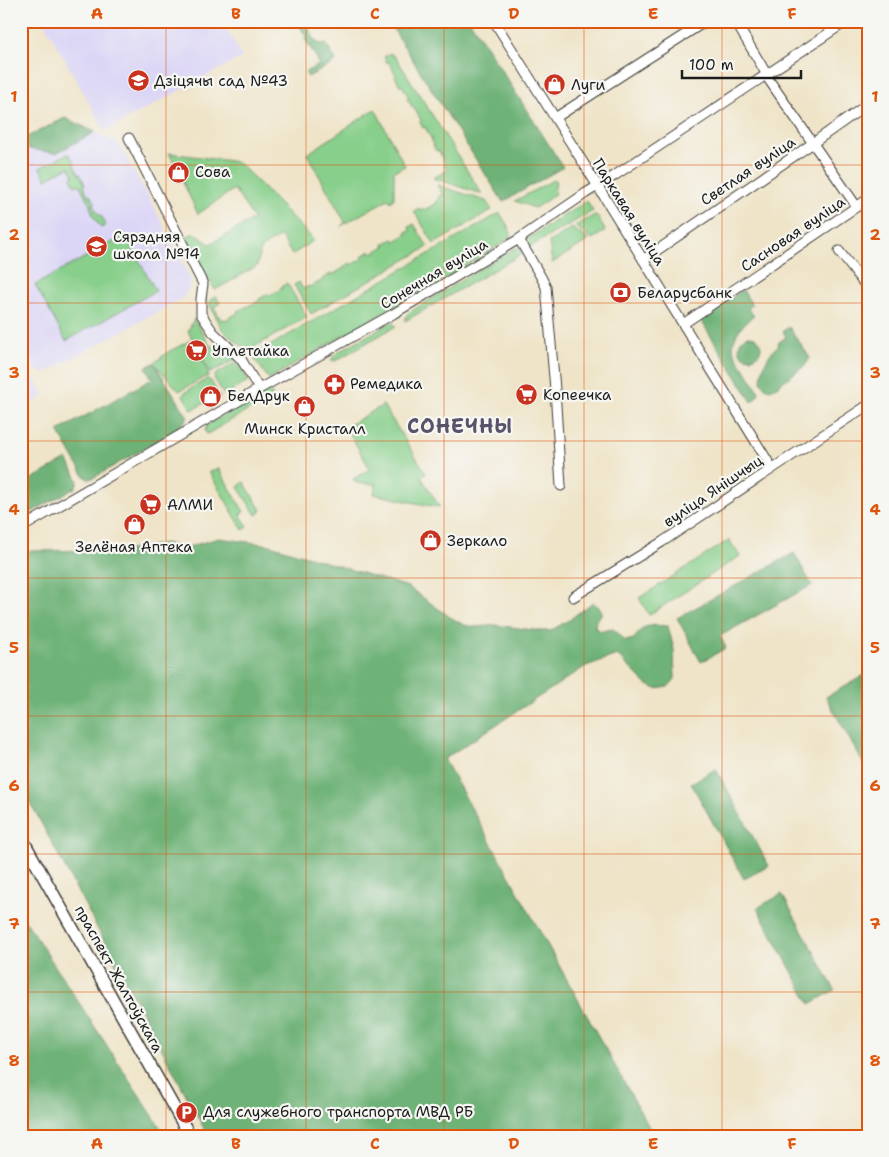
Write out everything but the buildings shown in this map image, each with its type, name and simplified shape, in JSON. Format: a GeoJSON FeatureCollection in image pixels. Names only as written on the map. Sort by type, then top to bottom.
{"type":"FeatureCollection","features":[{"type":"Feature","properties":{"kind":"main road","name":"праспект Жалтоўскага"},"geometry":{"type":"LineString","coordinates":[[21,837],[190,1136]]}},
{"type":"Feature","properties":{"kind":"street","name":"Паркавая вуліца"},"geometry":{"type":"LineString","coordinates":[[494,21],[772,468]]}},
{"type":"Feature","properties":{"kind":"street"},"geometry":{"type":"LineString","coordinates":[[555,118],[706,21]]}},
{"type":"Feature","properties":{"kind":"street"},"geometry":{"type":"LineString","coordinates":[[735,21],[769,80],[857,207]]}},
{"type":"Feature","properties":{"kind":"street","name":"Сонечная вуліца"},"geometry":{"type":"LineString","coordinates":[[21,528],[259,389],[393,314],[519,239],[847,21]]}},
{"type":"Feature","properties":{"kind":"street","name":"Светлая вуліца"},"geometry":{"type":"LineString","coordinates":[[643,260],[868,104]]}},
{"type":"Feature","properties":{"kind":"street"},"geometry":{"type":"LineString","coordinates":[[129,138],[203,284],[201,314],[213,332],[241,359],[259,389]]}},
{"type":"Feature","properties":{"kind":"street","name":"Сасновая вуліца"},"geometry":{"type":"LineString","coordinates":[[683,324],[868,199]]}},
{"type":"Feature","properties":{"kind":"street"},"geometry":{"type":"LineString","coordinates":[[519,239],[546,286],[556,390],[561,486]]}},
{"type":"Feature","properties":{"kind":"street"},"geometry":{"type":"LineString","coordinates":[[839,251],[868,290]]}},
{"type":"Feature","properties":{"kind":"street","name":"вуліца Янішчыц"},"geometry":{"type":"LineString","coordinates":[[573,597],[662,542],[868,406]]}},
{"type":"Feature","properties":{"kind":"shaded area","name":"Дзіцячы сад №43"},"geometry":{"type":"Polygon","coordinates":[[[43,21],[181,21],[182,23],[228,31],[242,57],[105,131],[43,21]]]}},
{"type":"Feature","properties":{"kind":"shaded area","name":"Сярэдняя школа №14"},"geometry":{"type":"Polygon","coordinates":[[[65,118],[118,143],[155,209],[192,282],[183,298],[45,373],[36,371],[21,344],[21,139],[65,118]]]}},
{"type":"Feature","properties":{"kind":"shaded area"},"geometry":{"type":"Polygon","coordinates":[[[21,355],[44,396],[21,409],[21,355]]]}},
{"type":"Feature","properties":{"kind":"green space"},"geometry":{"type":"Polygon","coordinates":[[[295,21],[304,21],[317,43],[326,44],[336,60],[308,77],[305,72],[319,65],[318,60],[304,38],[306,37],[299,24],[297,25],[295,21]]]}},
{"type":"Feature","properties":{"kind":"green space"},"geometry":{"type":"Polygon","coordinates":[[[388,21],[470,21],[563,167],[503,202],[388,21]]]}},
{"type":"Feature","properties":{"kind":"green space"},"geometry":{"type":"Polygon","coordinates":[[[390,53],[397,59],[482,194],[433,178],[447,171],[445,163],[438,150],[436,151],[425,127],[423,128],[421,120],[407,99],[409,98],[402,85],[400,86],[389,62],[387,63],[384,57],[390,53]]]}},
{"type":"Feature","properties":{"kind":"green space"},"geometry":{"type":"Polygon","coordinates":[[[375,109],[405,166],[394,171],[394,198],[391,202],[388,199],[341,226],[345,222],[307,154],[375,109]]]}},
{"type":"Feature","properties":{"kind":"green space"},"geometry":{"type":"Polygon","coordinates":[[[65,118],[95,132],[56,153],[29,149],[23,139],[65,118]]]}},
{"type":"Feature","properties":{"kind":"green space"},"geometry":{"type":"Polygon","coordinates":[[[169,153],[238,162],[314,240],[292,255],[281,236],[261,248],[257,266],[215,290],[186,237],[194,233],[210,244],[254,219],[234,189],[198,214],[169,153]]]}},
{"type":"Feature","properties":{"kind":"green space"},"geometry":{"type":"Polygon","coordinates":[[[69,154],[85,184],[88,195],[90,195],[95,203],[93,205],[106,225],[101,228],[92,214],[91,206],[79,184],[75,186],[71,178],[74,176],[69,167],[46,179],[40,168],[69,154]]]}},
{"type":"Feature","properties":{"kind":"green space"},"geometry":{"type":"Polygon","coordinates":[[[556,180],[554,195],[535,208],[515,201],[556,180]]]}},
{"type":"Feature","properties":{"kind":"green space"},"geometry":{"type":"Polygon","coordinates":[[[437,185],[486,201],[492,210],[434,244],[414,211],[419,208],[424,210],[437,203],[438,197],[443,195],[437,185]]]}},
{"type":"Feature","properties":{"kind":"green space"},"geometry":{"type":"Polygon","coordinates":[[[587,201],[593,211],[528,248],[526,246],[530,237],[587,201]]]}},
{"type":"Feature","properties":{"kind":"green space"},"geometry":{"type":"Polygon","coordinates":[[[500,213],[511,234],[506,241],[431,287],[269,379],[252,356],[500,213]]]}},
{"type":"Feature","properties":{"kind":"green space"},"geometry":{"type":"Polygon","coordinates":[[[596,215],[605,229],[604,232],[592,239],[575,226],[596,215]]]}},
{"type":"Feature","properties":{"kind":"green space"},"geometry":{"type":"Polygon","coordinates":[[[414,224],[428,247],[311,314],[294,285],[299,282],[303,289],[310,287],[350,263],[351,265],[363,258],[362,256],[371,251],[373,253],[385,246],[384,244],[393,239],[395,241],[407,234],[406,232],[410,230],[409,227],[414,224]]]}},
{"type":"Feature","properties":{"kind":"green space"},"geometry":{"type":"Polygon","coordinates":[[[572,228],[589,240],[552,263],[549,242],[572,228]]]}},
{"type":"Feature","properties":{"kind":"green space"},"geometry":{"type":"Polygon","coordinates":[[[125,235],[156,291],[66,341],[35,285],[125,235]]]}},
{"type":"Feature","properties":{"kind":"green space"},"geometry":{"type":"Polygon","coordinates":[[[517,248],[525,252],[405,321],[408,313],[517,248]]]}},
{"type":"Feature","properties":{"kind":"green space"},"geometry":{"type":"Polygon","coordinates":[[[287,283],[307,317],[247,351],[222,329],[209,303],[216,296],[220,303],[214,307],[221,320],[225,320],[238,313],[237,311],[281,289],[287,283]]]}},
{"type":"Feature","properties":{"kind":"green space"},"geometry":{"type":"Polygon","coordinates":[[[743,290],[752,305],[748,308],[754,316],[738,331],[733,347],[734,352],[759,392],[752,402],[700,319],[743,290]]]}},
{"type":"Feature","properties":{"kind":"green space"},"geometry":{"type":"Polygon","coordinates":[[[194,319],[211,347],[220,344],[238,358],[210,373],[188,331],[194,319]]]}},
{"type":"Feature","properties":{"kind":"green space"},"geometry":{"type":"Polygon","coordinates":[[[390,323],[396,326],[335,361],[331,360],[338,352],[390,323]]]}},
{"type":"Feature","properties":{"kind":"green space"},"geometry":{"type":"Polygon","coordinates":[[[789,327],[810,358],[803,367],[771,390],[767,389],[761,382],[764,367],[768,357],[779,345],[778,343],[786,337],[783,331],[789,327]]]}},
{"type":"Feature","properties":{"kind":"green space"},"geometry":{"type":"Polygon","coordinates":[[[750,336],[760,343],[761,347],[754,357],[750,358],[740,351],[739,347],[746,337],[750,336]]]}},
{"type":"Feature","properties":{"kind":"green space"},"geometry":{"type":"Polygon","coordinates":[[[191,340],[208,372],[208,376],[179,391],[154,363],[168,352],[191,340]]]}},
{"type":"Feature","properties":{"kind":"green space"},"geometry":{"type":"Polygon","coordinates":[[[154,363],[188,417],[172,432],[93,478],[88,479],[84,476],[58,431],[152,379],[146,367],[154,363]]]}},
{"type":"Feature","properties":{"kind":"green space"},"geometry":{"type":"Polygon","coordinates":[[[238,363],[248,382],[224,395],[214,378],[215,375],[238,363]]]}},
{"type":"Feature","properties":{"kind":"green space"},"geometry":{"type":"Polygon","coordinates":[[[207,379],[211,381],[220,397],[192,410],[183,395],[207,379]]]}},
{"type":"Feature","properties":{"kind":"green space"},"geometry":{"type":"Polygon","coordinates":[[[269,390],[273,396],[207,434],[205,431],[207,425],[269,390]]]}},
{"type":"Feature","properties":{"kind":"green space"},"geometry":{"type":"Polygon","coordinates":[[[383,405],[426,473],[421,477],[440,507],[374,494],[376,484],[356,483],[353,479],[370,469],[346,427],[383,405]]]}},
{"type":"Feature","properties":{"kind":"green space"},"geometry":{"type":"Polygon","coordinates":[[[67,459],[78,481],[75,488],[21,518],[21,485],[67,459]]]}},
{"type":"Feature","properties":{"kind":"green space"},"geometry":{"type":"Polygon","coordinates":[[[218,468],[244,512],[240,514],[248,527],[243,530],[209,472],[218,468]]]}},
{"type":"Feature","properties":{"kind":"green space"},"geometry":{"type":"Polygon","coordinates":[[[244,482],[261,510],[256,515],[238,487],[244,482]]]}},
{"type":"Feature","properties":{"kind":"green space"},"geometry":{"type":"Polygon","coordinates":[[[219,538],[270,545],[408,587],[464,625],[476,627],[495,625],[550,631],[569,620],[593,602],[601,609],[601,615],[596,620],[595,628],[601,631],[613,629],[625,641],[634,639],[641,630],[648,626],[668,626],[674,650],[675,679],[668,687],[656,689],[646,684],[617,655],[586,666],[444,759],[654,1136],[208,1136],[21,785],[21,551],[133,550],[165,543],[184,548],[219,538]]]}},
{"type":"Feature","properties":{"kind":"green space"},"geometry":{"type":"Polygon","coordinates":[[[729,540],[740,556],[649,615],[639,598],[729,540]]]}},
{"type":"Feature","properties":{"kind":"green space"},"geometry":{"type":"Polygon","coordinates":[[[794,553],[812,585],[720,636],[726,648],[701,662],[677,618],[794,553]]]}},
{"type":"Feature","properties":{"kind":"green space"},"geometry":{"type":"Polygon","coordinates":[[[868,673],[868,772],[826,697],[868,673]]]}},
{"type":"Feature","properties":{"kind":"green space"},"geometry":{"type":"Polygon","coordinates":[[[716,769],[769,866],[744,879],[691,783],[716,769]]]}},
{"type":"Feature","properties":{"kind":"green space"},"geometry":{"type":"Polygon","coordinates":[[[782,894],[835,990],[810,1004],[757,908],[782,894]]]}},
{"type":"Feature","properties":{"kind":"green space"},"geometry":{"type":"Polygon","coordinates":[[[21,914],[166,1136],[21,1136],[21,914]]]}},
{"type":"Feature","properties":{"kind":"place","name":"Дзіцячы сад №43"},"geometry":{"type":"Point","coordinates":[138,81]}},
{"type":"Feature","properties":{"kind":"place","name":"Луги"},"geometry":{"type":"Point","coordinates":[555,85]}},
{"type":"Feature","properties":{"kind":"place","name":"Сова"},"geometry":{"type":"Point","coordinates":[179,172]}},
{"type":"Feature","properties":{"kind":"place","name":"Сярэдняя школа №14"},"geometry":{"type":"Point","coordinates":[97,246]}},
{"type":"Feature","properties":{"kind":"place","name":"Беларусбанк"},"geometry":{"type":"Point","coordinates":[621,293]}},
{"type":"Feature","properties":{"kind":"place","name":"Уплетайка"},"geometry":{"type":"Point","coordinates":[196,351]}},
{"type":"Feature","properties":{"kind":"place","name":"Ремедика"},"geometry":{"type":"Point","coordinates":[334,384]}},
{"type":"Feature","properties":{"kind":"place","name":"Копеечка"},"geometry":{"type":"Point","coordinates":[527,395]}},
{"type":"Feature","properties":{"kind":"place","name":"БелДрук"},"geometry":{"type":"Point","coordinates":[211,396]}},
{"type":"Feature","properties":{"kind":"place","name":"Минск Кристалл"},"geometry":{"type":"Point","coordinates":[305,406]}},
{"type":"Feature","properties":{"kind":"place","name":"АЛМИ"},"geometry":{"type":"Point","coordinates":[151,505]}},
{"type":"Feature","properties":{"kind":"place","name":"Зелёная Аптека"},"geometry":{"type":"Point","coordinates":[134,524]}},
{"type":"Feature","properties":{"kind":"place","name":"Зеркало"},"geometry":{"type":"Point","coordinates":[431,541]}},
{"type":"Feature","properties":{"kind":"place","name":"Для служебного транспорта МВД РБ"},"geometry":{"type":"Point","coordinates":[187,1112]}},
{"type":"Feature","properties":{"kind":"district","name":"СОНЕЧНЫ"},"geometry":{"type":"Point","coordinates":[460,426]}}]}
